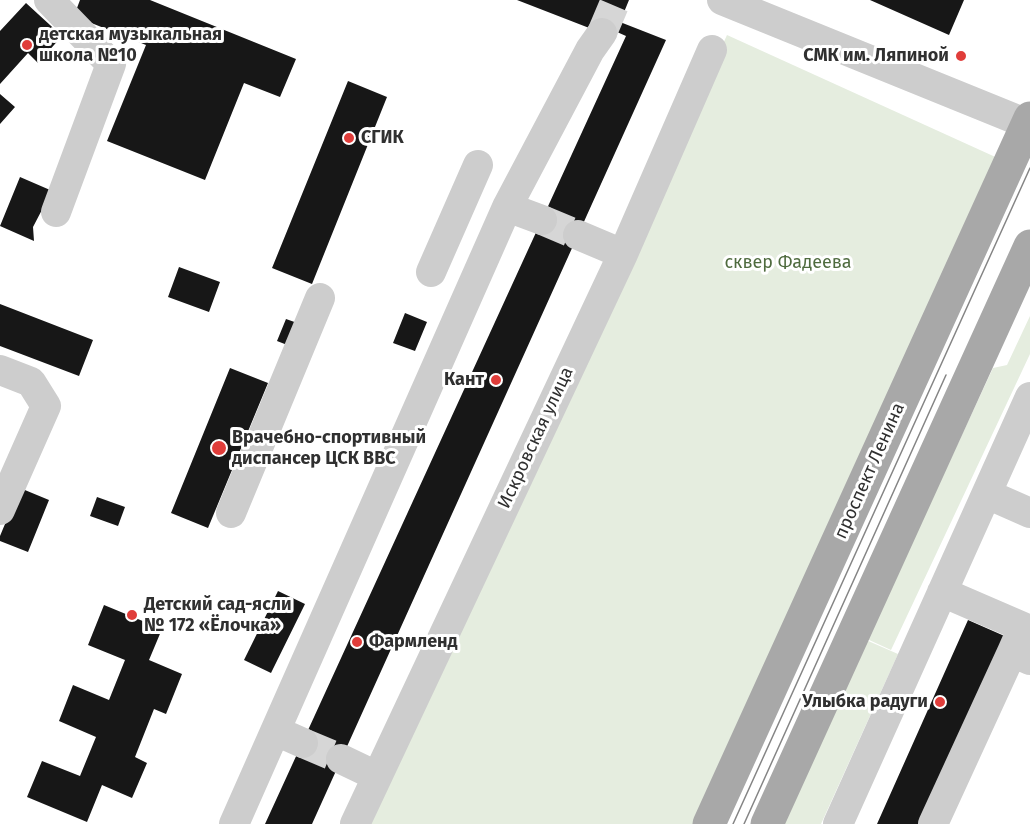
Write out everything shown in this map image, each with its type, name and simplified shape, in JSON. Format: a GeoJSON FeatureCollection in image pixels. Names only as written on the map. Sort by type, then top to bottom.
{"type":"FeatureCollection","features":[{"type":"Feature","properties":{"kind":"main road","name":"проспект Ленина"},"geometry":{"type":"LineString","coordinates":[[710,824],[1029,123]]}},
{"type":"Feature","properties":{"kind":"main road"},"geometry":{"type":"LineString","coordinates":[[767,824],[1030,246]]}},
{"type":"Feature","properties":{"kind":"street"},"geometry":{"type":"LineString","coordinates":[[49,0],[111,64],[56,212]]}},
{"type":"Feature","properties":{"kind":"street"},"geometry":{"type":"LineString","coordinates":[[722,0],[1029,123]]}},
{"type":"Feature","properties":{"kind":"street"},"geometry":{"type":"LineString","coordinates":[[234,824],[507,207],[595,38]]}},
{"type":"Feature","properties":{"kind":"street","name":"Искровская улица"},"geometry":{"type":"LineString","coordinates":[[355,824],[623,254],[712,50]]}},
{"type":"Feature","properties":{"kind":"street"},"geometry":{"type":"LineString","coordinates":[[431,272],[478,165]]}},
{"type":"Feature","properties":{"kind":"street"},"geometry":{"type":"LineString","coordinates":[[507,207],[542,220]]}},
{"type":"Feature","properties":{"kind":"street"},"geometry":{"type":"LineString","coordinates":[[578,235],[623,254]]}},
{"type":"Feature","properties":{"kind":"street"},"geometry":{"type":"LineString","coordinates":[[231,513],[320,298]]}},
{"type":"Feature","properties":{"kind":"street"},"geometry":{"type":"LineString","coordinates":[[0,370],[31,382],[46,406],[0,510]]}},
{"type":"Feature","properties":{"kind":"street"},"geometry":{"type":"LineString","coordinates":[[838,824],[1030,397]]}},
{"type":"Feature","properties":{"kind":"street"},"geometry":{"type":"LineString","coordinates":[[987,494],[1030,513]]}},
{"type":"Feature","properties":{"kind":"street"},"geometry":{"type":"LineString","coordinates":[[933,824],[1021,656],[1023,627],[942,592]]}},
{"type":"Feature","properties":{"kind":"street"},"geometry":{"type":"LineString","coordinates":[[276,731],[303,743]]}},
{"type":"Feature","properties":{"kind":"green space","name":"сквер Фадеева"},"geometry":{"type":"Polygon","coordinates":[[[727,35],[1002,160],[697,824],[366,824],[727,35]]]}},
{"type":"Feature","properties":{"kind":"green space"},"geometry":{"type":"Polygon","coordinates":[[[1030,316],[1030,354],[891,650],[867,639],[993,368],[1007,365],[1030,316]]]}},
{"type":"Feature","properties":{"kind":"green space"},"geometry":{"type":"Polygon","coordinates":[[[866,640],[898,654],[821,824],[784,824],[866,640]]]}},
{"type":"Feature","properties":{"kind":"building"},"geometry":{"type":"Polygon","coordinates":[[[80,0],[150,0],[296,59],[280,97],[244,83],[205,180],[107,141],[146,45],[74,16],[80,0]]]}},
{"type":"Feature","properties":{"kind":"building"},"geometry":{"type":"Polygon","coordinates":[[[517,0],[629,0],[620,22],[666,40],[312,824],[265,824],[626,36],[617,32],[615,38],[517,0]]]}},
{"type":"Feature","properties":{"kind":"building"},"geometry":{"type":"Polygon","coordinates":[[[870,0],[964,0],[949,35],[870,0]]]}},
{"type":"Feature","properties":{"kind":"building","name":"детская музыкальная школа №10"},"geometry":{"type":"Polygon","coordinates":[[[26,3],[62,36],[38,63],[28,53],[0,84],[0,31],[26,3]]]}},
{"type":"Feature","properties":{"kind":"building"},"geometry":{"type":"Polygon","coordinates":[[[348,81],[387,97],[312,284],[272,268],[348,81]]]}},
{"type":"Feature","properties":{"kind":"building","name":"детская музыкальная школа №10"},"geometry":{"type":"Polygon","coordinates":[[[0,94],[15,107],[0,124],[0,94]]]}},
{"type":"Feature","properties":{"kind":"building"},"geometry":{"type":"Polygon","coordinates":[[[20,177],[57,193],[45,204],[33,227],[34,241],[0,226],[20,177]]]}},
{"type":"Feature","properties":{"kind":"building"},"geometry":{"type":"Polygon","coordinates":[[[179,267],[220,282],[209,312],[168,297],[179,267]]]}},
{"type":"Feature","properties":{"kind":"building"},"geometry":{"type":"Polygon","coordinates":[[[0,304],[93,340],[79,376],[0,346],[0,304]]]}},
{"type":"Feature","properties":{"kind":"building"},"geometry":{"type":"Polygon","coordinates":[[[405,313],[427,322],[415,351],[393,343],[405,313]]]}},
{"type":"Feature","properties":{"kind":"building"},"geometry":{"type":"Polygon","coordinates":[[[286,319],[303,325],[295,348],[277,341],[286,319]]]}},
{"type":"Feature","properties":{"kind":"building","name":"Врачебно-спортивный диспансер ЦСК ВВС"},"geometry":{"type":"Polygon","coordinates":[[[230,368],[268,383],[208,528],[171,513],[230,368]]]}},
{"type":"Feature","properties":{"kind":"building"},"geometry":{"type":"Polygon","coordinates":[[[20,488],[49,500],[28,552],[0,541],[20,488]]]}},
{"type":"Feature","properties":{"kind":"building"},"geometry":{"type":"Polygon","coordinates":[[[97,497],[125,507],[118,526],[90,516],[97,497]]]}},
{"type":"Feature","properties":{"kind":"building"},"geometry":{"type":"Polygon","coordinates":[[[278,591],[305,604],[271,673],[244,660],[278,591]]]}},
{"type":"Feature","properties":{"kind":"building"},"geometry":{"type":"Polygon","coordinates":[[[104,605],[162,629],[149,660],[182,674],[166,714],[154,709],[135,757],[147,763],[132,798],[102,785],[87,822],[27,797],[42,761],[80,776],[96,737],[59,721],[73,685],[109,700],[125,660],[88,645],[104,605]]]}},
{"type":"Feature","properties":{"kind":"building"},"geometry":{"type":"Polygon","coordinates":[[[968,620],[1009,638],[925,824],[877,824],[968,620]]]}},
{"type":"Feature","properties":{"kind":"tunnel"},"geometry":{"type":"LineString","coordinates":[[602,33],[616,0]]}},
{"type":"Feature","properties":{"kind":"tunnel"},"geometry":{"type":"LineString","coordinates":[[542,220],[578,235]]}},
{"type":"Feature","properties":{"kind":"tunnel"},"geometry":{"type":"LineString","coordinates":[[303,743],[341,759]]}},
{"type":"Feature","properties":{"kind":"tram line"},"geometry":{"type":"LineString","coordinates":[[733,824],[1030,168]]}},
{"type":"Feature","properties":{"kind":"tram line"},"geometry":{"type":"LineString","coordinates":[[744,824],[946,375]]}},
{"type":"Feature","properties":{"kind":"place","name":"детская музыкальная школа №10"},"geometry":{"type":"Point","coordinates":[27,45]}},
{"type":"Feature","properties":{"kind":"place","name":"СМК им. Ляпиной"},"geometry":{"type":"Point","coordinates":[961,56]}},
{"type":"Feature","properties":{"kind":"place","name":"СГИК"},"geometry":{"type":"Point","coordinates":[349,138]}},
{"type":"Feature","properties":{"kind":"place","name":"Кант"},"geometry":{"type":"Point","coordinates":[496,380]}},
{"type":"Feature","properties":{"kind":"place","name":"Врачебно-спортивный диспансер ЦСК ВВС"},"geometry":{"type":"Point","coordinates":[219,448]}},
{"type":"Feature","properties":{"kind":"place","name":"Детский сад-ясли № 172 «Ёлочка»"},"geometry":{"type":"Point","coordinates":[132,615]}},
{"type":"Feature","properties":{"kind":"place","name":"Фармленд"},"geometry":{"type":"Point","coordinates":[357,642]}},
{"type":"Feature","properties":{"kind":"place","name":"Улыбка радуги"},"geometry":{"type":"Point","coordinates":[940,702]}}]}
